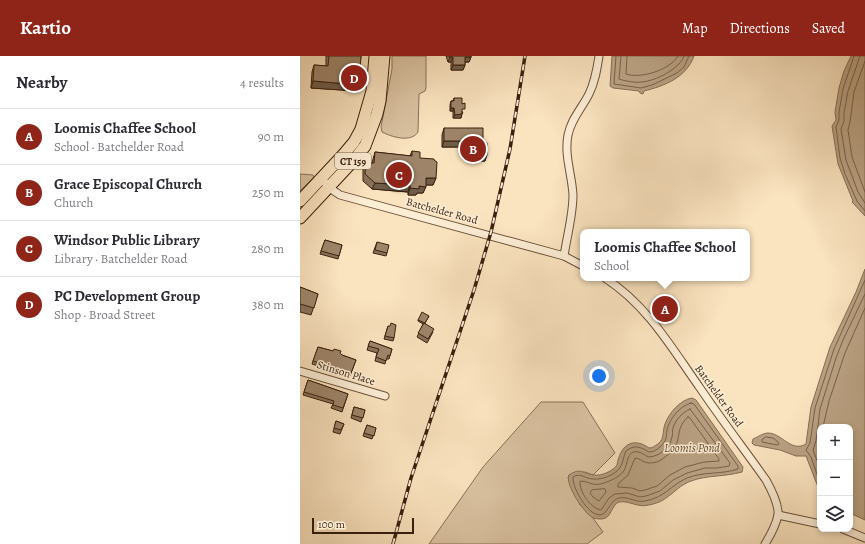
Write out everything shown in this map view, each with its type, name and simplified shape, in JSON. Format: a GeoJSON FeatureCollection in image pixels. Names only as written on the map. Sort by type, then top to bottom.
{"type":"FeatureCollection","features":[{"type":"Feature","properties":{"kind":"main road","name":"CT 159"},"geometry":{"type":"LineString","coordinates":[[375,56],[375,101]]}},
{"type":"Feature","properties":{"kind":"main road","name":"CT 159"},"geometry":{"type":"LineString","coordinates":[[300,218],[354,142],[366,130],[375,101],[384,56]]}},
{"type":"Feature","properties":{"kind":"main road","name":"CT 159"},"geometry":{"type":"LineString","coordinates":[[300,201],[325,182]]}},
{"type":"Feature","properties":{"kind":"street"},"geometry":{"type":"LineString","coordinates":[[564,256],[572,200],[572,183],[567,153],[568,136],[574,120],[593,87],[599,56]]}},
{"type":"Feature","properties":{"kind":"street","name":"Batchelder Road"},"geometry":{"type":"LineString","coordinates":[[325,182],[340,195],[564,256],[580,264]]}},
{"type":"Feature","properties":{"kind":"street","name":"Batchelder Road"},"geometry":{"type":"LineString","coordinates":[[608,281],[630,297],[654,323],[766,480],[772,490],[778,515]]}},
{"type":"Feature","properties":{"kind":"street","name":"Stinson Place"},"geometry":{"type":"LineString","coordinates":[[300,371],[385,396]]}},
{"type":"Feature","properties":{"kind":"street"},"geometry":{"type":"LineString","coordinates":[[765,544],[771,535],[778,515],[817,523]]}},
{"type":"Feature","properties":{"kind":"street"},"geometry":{"type":"LineString","coordinates":[[850,532],[865,538]]}},
{"type":"Feature","properties":{"kind":"shaded area"},"geometry":{"type":"Polygon","coordinates":[[[392,56],[426,56],[426,88],[425,91],[419,94],[418,132],[411,137],[401,138],[382,132],[381,127],[392,69],[392,56]]]}},
{"type":"Feature","properties":{"kind":"shaded area"},"geometry":{"type":"Polygon","coordinates":[[[300,174],[313,175],[314,177],[300,191],[300,174]]]}},
{"type":"Feature","properties":{"kind":"shaded area"},"geometry":{"type":"Polygon","coordinates":[[[541,402],[583,402],[615,453],[593,475],[585,472],[569,475],[568,478],[580,505],[593,518],[603,532],[587,544],[429,544],[483,467],[541,402]]]}},
{"type":"Feature","properties":{"kind":"water"},"geometry":{"type":"Polygon","coordinates":[[[612,56],[694,56],[686,70],[674,80],[659,87],[644,91],[643,94],[639,91],[613,88],[610,86],[612,56]]]}},
{"type":"Feature","properties":{"kind":"water"},"geometry":{"type":"Polygon","coordinates":[[[851,56],[865,56],[865,216],[852,202],[853,201],[838,164],[832,126],[836,120],[835,112],[839,88],[844,71],[851,56]]]}},
{"type":"Feature","properties":{"kind":"water"},"geometry":{"type":"Polygon","coordinates":[[[865,269],[865,520],[853,514],[853,424],[817,424],[817,484],[806,456],[796,456],[780,450],[754,445],[752,443],[753,439],[762,434],[768,433],[778,436],[796,446],[806,444],[811,407],[830,347],[856,292],[865,269]]]}},
{"type":"Feature","properties":{"kind":"water","name":"Loomis Pond"},"geometry":{"type":"Polygon","coordinates":[[[692,398],[696,400],[743,467],[742,472],[691,481],[658,503],[651,505],[641,506],[626,502],[619,502],[614,506],[608,516],[602,519],[595,519],[589,515],[580,505],[572,492],[569,475],[576,471],[594,475],[604,474],[617,465],[621,453],[628,445],[637,443],[649,448],[658,444],[672,411],[683,401],[692,398]]]}},
{"type":"Feature","properties":{"kind":"building"},"geometry":{"type":"Polygon","coordinates":[[[329,56],[361,56],[359,85],[313,81],[314,65],[328,66],[329,56]]]}},
{"type":"Feature","properties":{"kind":"building"},"geometry":{"type":"Polygon","coordinates":[[[449,56],[471,57],[465,57],[465,65],[453,65],[453,57],[449,56]]]}},
{"type":"Feature","properties":{"kind":"building"},"geometry":{"type":"Polygon","coordinates":[[[454,98],[462,98],[462,104],[465,103],[465,109],[462,109],[462,114],[455,115],[454,108],[451,108],[451,101],[454,101],[454,98]]]}},
{"type":"Feature","properties":{"kind":"building"},"geometry":{"type":"Polygon","coordinates":[[[444,128],[483,128],[483,143],[487,143],[487,155],[469,154],[469,141],[444,141],[444,128]]]}},
{"type":"Feature","properties":{"kind":"building"},"geometry":{"type":"Polygon","coordinates":[[[412,151],[420,152],[420,158],[434,159],[437,162],[436,178],[426,178],[426,187],[419,186],[419,189],[410,188],[410,185],[375,183],[365,174],[366,163],[374,163],[375,152],[412,156],[412,151]]]}},
{"type":"Feature","properties":{"kind":"building"},"geometry":{"type":"Polygon","coordinates":[[[325,240],[342,245],[339,256],[321,251],[325,240]]]}},
{"type":"Feature","properties":{"kind":"building"},"geometry":{"type":"Polygon","coordinates":[[[377,242],[389,245],[387,253],[375,250],[377,242]]]}},
{"type":"Feature","properties":{"kind":"building"},"geometry":{"type":"Polygon","coordinates":[[[300,287],[318,294],[314,308],[300,304],[300,287]]]}},
{"type":"Feature","properties":{"kind":"building"},"geometry":{"type":"Polygon","coordinates":[[[422,312],[429,316],[425,323],[418,320],[422,312]]]}},
{"type":"Feature","properties":{"kind":"building"},"geometry":{"type":"Polygon","coordinates":[[[391,323],[396,325],[394,338],[385,336],[388,326],[390,326],[391,323]]]}},
{"type":"Feature","properties":{"kind":"building"},"geometry":{"type":"Polygon","coordinates":[[[424,323],[434,329],[428,339],[418,333],[424,323]]]}},
{"type":"Feature","properties":{"kind":"building"},"geometry":{"type":"Polygon","coordinates":[[[370,341],[392,349],[390,356],[388,355],[386,361],[376,357],[379,349],[368,346],[370,341]]]}},
{"type":"Feature","properties":{"kind":"building"},"geometry":{"type":"Polygon","coordinates":[[[318,347],[333,351],[334,349],[341,351],[340,353],[342,355],[356,360],[351,373],[313,361],[318,347]]]}},
{"type":"Feature","properties":{"kind":"building"},"geometry":{"type":"Polygon","coordinates":[[[308,380],[348,394],[343,408],[333,405],[334,401],[304,392],[308,380]]]}},
{"type":"Feature","properties":{"kind":"building"},"geometry":{"type":"Polygon","coordinates":[[[354,407],[365,410],[363,418],[352,415],[354,407]]]}},
{"type":"Feature","properties":{"kind":"building"},"geometry":{"type":"Polygon","coordinates":[[[336,421],[344,424],[341,430],[334,428],[336,421]]]}},
{"type":"Feature","properties":{"kind":"building"},"geometry":{"type":"Polygon","coordinates":[[[367,425],[376,428],[374,436],[364,433],[367,425]]]}},
{"type":"Feature","properties":{"kind":"railway"},"geometry":{"type":"LineString","coordinates":[[393,544],[411,478],[474,290],[491,232],[510,149],[525,56]]}},
{"type":"Feature","properties":{"kind":"place","name":"PC Development Group"},"geometry":{"type":"Point","coordinates":[354,78]}},
{"type":"Feature","properties":{"kind":"place","name":"Grace Episcopal Church"},"geometry":{"type":"Point","coordinates":[473,149]}},
{"type":"Feature","properties":{"kind":"place","name":"Windsor Public Library"},"geometry":{"type":"Point","coordinates":[399,175]}},
{"type":"Feature","properties":{"kind":"place","name":"Loomis Chaffee School"},"geometry":{"type":"Point","coordinates":[665,309]}}]}
